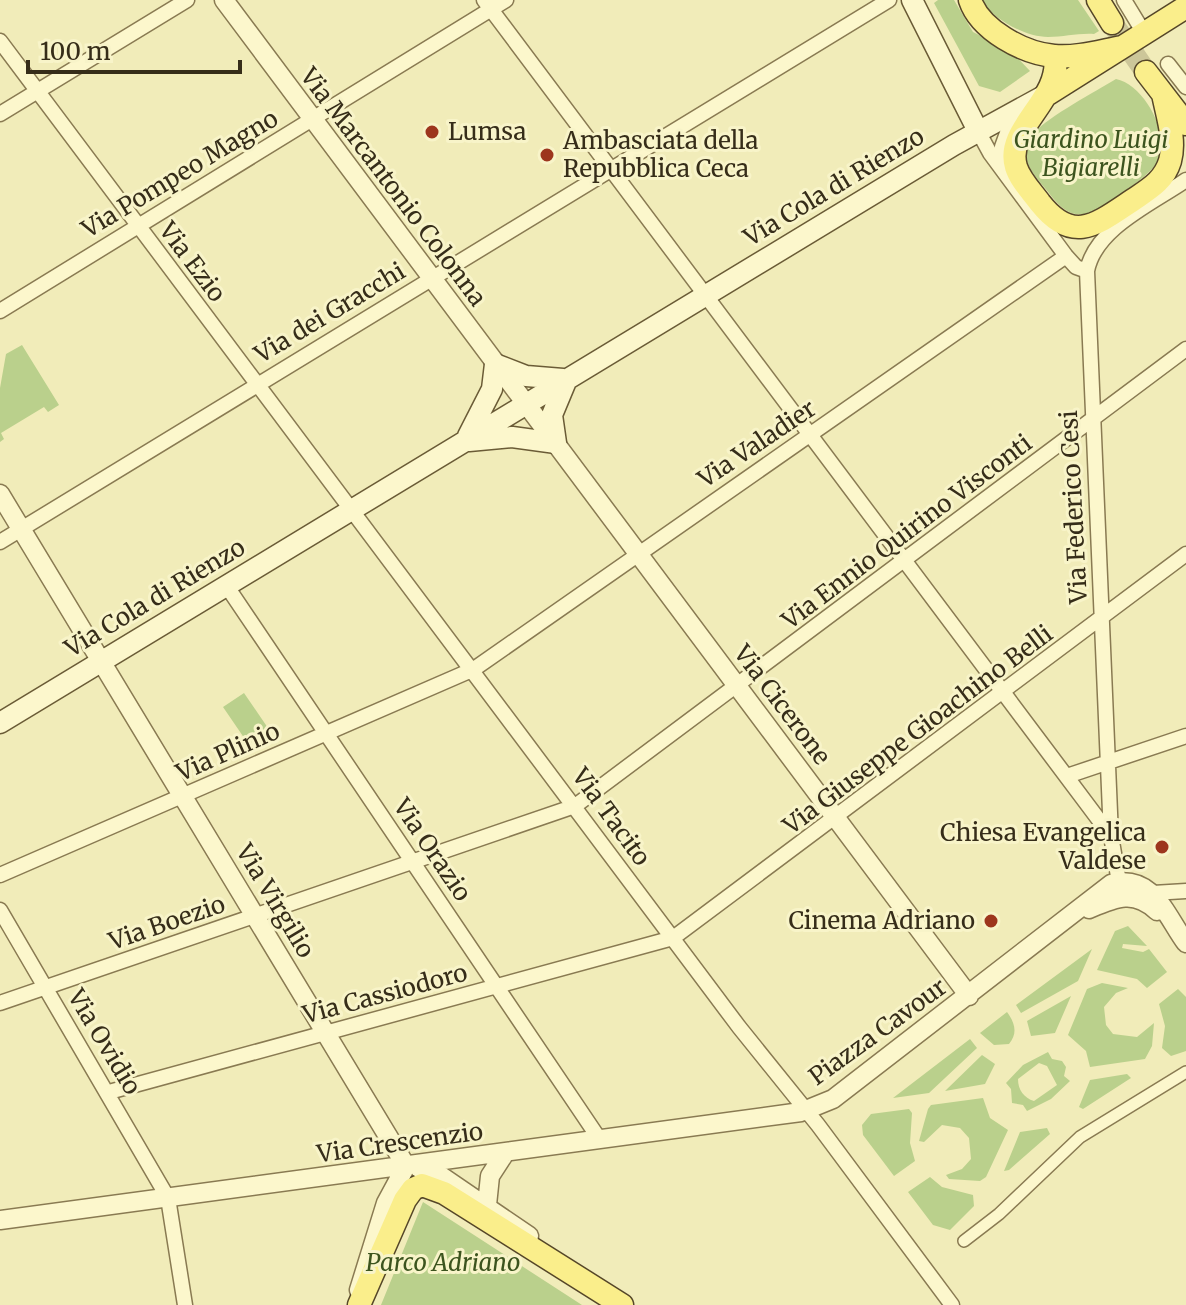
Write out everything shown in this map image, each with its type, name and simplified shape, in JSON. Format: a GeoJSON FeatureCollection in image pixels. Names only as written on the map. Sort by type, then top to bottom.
{"type":"FeatureCollection","features":[{"type":"Feature","properties":{"kind":"main road"},"geometry":{"type":"LineString","coordinates":[[912,0],[978,131]]}},
{"type":"Feature","properties":{"kind":"main road"},"geometry":{"type":"LineString","coordinates":[[970,0],[976,14],[991,29],[1034,51],[1055,56],[1122,47]]}},
{"type":"Feature","properties":{"kind":"main road"},"geometry":{"type":"LineString","coordinates":[[1098,0],[1112,23]]}},
{"type":"Feature","properties":{"kind":"main road"},"geometry":{"type":"LineString","coordinates":[[1047,94],[1186,7]]}},
{"type":"Feature","properties":{"kind":"main road"},"geometry":{"type":"LineString","coordinates":[[1055,56],[1056,75],[1017,142],[1015,165],[1052,218],[1066,226],[1083,228],[1105,219],[1153,186],[1164,174],[1172,149],[1163,94]]}},
{"type":"Feature","properties":{"kind":"main road"},"geometry":{"type":"LineString","coordinates":[[1146,72],[1186,124]]}},
{"type":"Feature","properties":{"kind":"main road","name":"Via Cola di Rienzo"},"geometry":{"type":"LineString","coordinates":[[0,723],[711,291],[978,131],[1047,94]]}},
{"type":"Feature","properties":{"kind":"main road"},"geometry":{"type":"LineString","coordinates":[[495,364],[526,376],[567,379],[552,415],[556,443],[512,437],[465,441],[486,403],[495,364]]}},
{"type":"Feature","properties":{"kind":"main road"},"geometry":{"type":"LineString","coordinates":[[358,1305],[406,1197],[422,1185],[444,1193],[622,1305]]}},
{"type":"Feature","properties":{"kind":"street"},"geometry":{"type":"LineString","coordinates":[[0,114],[187,0]]}},
{"type":"Feature","properties":{"kind":"street","name":"Via Marcantonio Colonna"},"geometry":{"type":"LineString","coordinates":[[224,0],[526,403]]}},
{"type":"Feature","properties":{"kind":"street","name":"Via Pompeo Magno"},"geometry":{"type":"LineString","coordinates":[[0,311],[312,119],[488,5],[506,0]]}},
{"type":"Feature","properties":{"kind":"street","name":"Via dei Gracchi"},"geometry":{"type":"LineString","coordinates":[[0,542],[889,0]]}},
{"type":"Feature","properties":{"kind":"street"},"geometry":{"type":"LineString","coordinates":[[1124,0],[1152,28]]}},
{"type":"Feature","properties":{"kind":"street"},"geometry":{"type":"LineString","coordinates":[[488,5],[671,252],[711,291],[737,338],[1111,836],[1119,882],[1139,884],[1153,893],[1186,891]]}},
{"type":"Feature","properties":{"kind":"street","name":"Via Ezio"},"geometry":{"type":"LineString","coordinates":[[0,41],[320,471],[344,514]]}},
{"type":"Feature","properties":{"kind":"street"},"geometry":{"type":"LineString","coordinates":[[1168,64],[1186,87]]}},
{"type":"Feature","properties":{"kind":"street"},"geometry":{"type":"LineString","coordinates":[[1007,177],[1001,154],[1015,111]]}},
{"type":"Feature","properties":{"kind":"street"},"geometry":{"type":"LineString","coordinates":[[978,131],[1007,177],[1066,256],[1076,267],[1087,271]]}},
{"type":"Feature","properties":{"kind":"street","name":"Via Federico Cesi"},"geometry":{"type":"LineString","coordinates":[[1111,836],[1091,423],[1087,271],[1097,246],[1106,236],[1186,180]]}},
{"type":"Feature","properties":{"kind":"street","name":"Via Valadier"},"geometry":{"type":"LineString","coordinates":[[474,669],[1066,256]]}},
{"type":"Feature","properties":{"kind":"street","name":"Via Ennio Quirino Visconti"},"geometry":{"type":"LineString","coordinates":[[575,806],[1186,349]]}},
{"type":"Feature","properties":{"kind":"street","name":"Via Cicerone"},"geometry":{"type":"LineString","coordinates":[[526,403],[969,996]]}},
{"type":"Feature","properties":{"kind":"street","name":"Via Virgilio"},"geometry":{"type":"LineString","coordinates":[[0,494],[406,1166]]}},
{"type":"Feature","properties":{"kind":"street","name":"Via Tacito"},"geometry":{"type":"LineString","coordinates":[[344,514],[382,549],[806,1110]]}},
{"type":"Feature","properties":{"kind":"street","name":"Via Giuseppe Gioachino Belli"},"geometry":{"type":"LineString","coordinates":[[673,938],[1186,554]]}},
{"type":"Feature","properties":{"kind":"street","name":"Via Orazio"},"geometry":{"type":"LineString","coordinates":[[226,585],[328,732],[600,1140]]}},
{"type":"Feature","properties":{"kind":"street","name":"Via Plinio"},"geometry":{"type":"LineString","coordinates":[[0,875],[474,669]]}},
{"type":"Feature","properties":{"kind":"street"},"geometry":{"type":"LineString","coordinates":[[1067,776],[1186,736]]}},
{"type":"Feature","properties":{"kind":"street","name":"Via Boezio"},"geometry":{"type":"LineString","coordinates":[[0,1003],[575,806]]}},
{"type":"Feature","properties":{"kind":"street","name":"Piazza Cavour"},"geometry":{"type":"LineString","coordinates":[[952,1305],[806,1110],[833,1099],[1077,914],[1103,889],[1119,882]]}},
{"type":"Feature","properties":{"kind":"street","name":"Piazza Cavour"},"geometry":{"type":"LineString","coordinates":[[1153,893],[1182,938]]}},
{"type":"Feature","properties":{"kind":"street","name":"Piazza Cavour"},"geometry":{"type":"LineString","coordinates":[[1077,914],[1112,899],[1134,897],[1147,903],[1182,938]]}},
{"type":"Feature","properties":{"kind":"street","name":"Via Ovidio"},"geometry":{"type":"LineString","coordinates":[[0,910],[109,1092],[168,1198]]}},
{"type":"Feature","properties":{"kind":"street","name":"Via Cassiodoro"},"geometry":{"type":"LineString","coordinates":[[109,1092],[673,938]]}},
{"type":"Feature","properties":{"kind":"street"},"geometry":{"type":"LineString","coordinates":[[964,1241],[999,1214],[1080,1137],[1186,1072]]}},
{"type":"Feature","properties":{"kind":"street","name":"Via Crescenzio"},"geometry":{"type":"LineString","coordinates":[[0,1220],[806,1110]]}},
{"type":"Feature","properties":{"kind":"street"},"geometry":{"type":"LineString","coordinates":[[487,1205],[490,1176],[505,1153]]}},
{"type":"Feature","properties":{"kind":"street"},"geometry":{"type":"LineString","coordinates":[[358,1305],[362,1272],[380,1217],[393,1186],[406,1166],[435,1173],[487,1205],[530,1236],[550,1258]]}},
{"type":"Feature","properties":{"kind":"street"},"geometry":{"type":"LineString","coordinates":[[168,1198],[185,1305]]}},
{"type":"Feature","properties":{"kind":"street"},"geometry":{"type":"LineString","coordinates":[[939,1305],[940,1288]]}},
{"type":"Feature","properties":{"kind":"green space"},"geometry":{"type":"Polygon","coordinates":[[[954,0],[973,32],[1011,51],[1030,71],[1000,92],[979,86],[934,3],[954,0]]]}},
{"type":"Feature","properties":{"kind":"green space"},"geometry":{"type":"Polygon","coordinates":[[[981,0],[1078,0],[1099,31],[1054,37],[1030,34],[1001,20],[981,0]]]}},
{"type":"Feature","properties":{"kind":"green space","name":"Giardino Luigi Bigiarelli"},"geometry":{"type":"Polygon","coordinates":[[[1116,79],[1136,90],[1152,110],[1161,135],[1160,158],[1139,181],[1105,204],[1088,213],[1072,213],[1055,201],[1031,171],[1026,158],[1028,143],[1050,119],[1116,79]]]}},
{"type":"Feature","properties":{"kind":"green space"},"geometry":{"type":"Polygon","coordinates":[[[22,345],[59,405],[48,412],[44,407],[1,433],[4,439],[0,442],[0,388],[6,354],[22,345]]]}},
{"type":"Feature","properties":{"kind":"green space"},"geometry":{"type":"Polygon","coordinates":[[[244,693],[270,731],[249,745],[223,707],[244,693]]]}},
{"type":"Feature","properties":{"kind":"green space"},"geometry":{"type":"Polygon","coordinates":[[[1128,926],[1147,946],[1123,944],[1122,948],[1143,952],[1149,949],[1167,972],[1147,988],[1137,979],[1097,970],[1115,931],[1128,926]]]}},
{"type":"Feature","properties":{"kind":"green space"},"geometry":{"type":"Polygon","coordinates":[[[1092,949],[1078,981],[1021,1013],[1016,1005],[1092,949]]]}},
{"type":"Feature","properties":{"kind":"green space"},"geometry":{"type":"Polygon","coordinates":[[[1102,983],[1128,988],[1116,993],[1104,1007],[1106,1025],[1113,1034],[1137,1037],[1154,1023],[1152,1046],[1145,1059],[1090,1067],[1086,1051],[1068,1035],[1087,989],[1102,983]]]}},
{"type":"Feature","properties":{"kind":"green space"},"geometry":{"type":"Polygon","coordinates":[[[1178,989],[1186,997],[1186,1051],[1171,1056],[1162,1048],[1165,1026],[1159,1004],[1178,989]]]}},
{"type":"Feature","properties":{"kind":"green space"},"geometry":{"type":"Polygon","coordinates":[[[1071,996],[1055,1033],[1031,1036],[1027,1021],[1071,996]]]}},
{"type":"Feature","properties":{"kind":"green space"},"geometry":{"type":"Polygon","coordinates":[[[1007,1012],[1014,1024],[1014,1036],[1009,1044],[994,1045],[980,1033],[1007,1012]]]}},
{"type":"Feature","properties":{"kind":"green space"},"geometry":{"type":"Polygon","coordinates":[[[970,1039],[977,1048],[929,1093],[893,1098],[970,1039]]]}},
{"type":"Feature","properties":{"kind":"green space"},"geometry":{"type":"Polygon","coordinates":[[[1048,1052],[1052,1059],[1062,1061],[1066,1067],[1064,1076],[1070,1081],[1051,1099],[1027,1111],[1023,1105],[1012,1103],[1011,1089],[1006,1083],[1023,1065],[1048,1052]],[[1039,1063],[1018,1079],[1020,1090],[1030,1100],[1034,1101],[1057,1085],[1047,1066],[1039,1063]]]}},
{"type":"Feature","properties":{"kind":"green space"},"geometry":{"type":"Polygon","coordinates":[[[982,1055],[995,1064],[985,1084],[945,1091],[982,1055]]]}},
{"type":"Feature","properties":{"kind":"green space"},"geometry":{"type":"Polygon","coordinates":[[[1127,1074],[1131,1078],[1083,1109],[1079,1107],[1090,1080],[1127,1074]]]}},
{"type":"Feature","properties":{"kind":"green space"},"geometry":{"type":"Polygon","coordinates":[[[983,1098],[990,1118],[1008,1130],[986,1177],[980,1181],[949,1179],[946,1175],[962,1169],[971,1159],[969,1138],[960,1128],[942,1125],[924,1142],[919,1141],[928,1109],[931,1105],[983,1098]]]}},
{"type":"Feature","properties":{"kind":"green space"},"geometry":{"type":"Polygon","coordinates":[[[909,1109],[912,1113],[910,1143],[915,1161],[894,1176],[863,1135],[862,1125],[871,1114],[909,1109]]]}},
{"type":"Feature","properties":{"kind":"green space"},"geometry":{"type":"Polygon","coordinates":[[[1047,1128],[1050,1134],[1004,1171],[1020,1132],[1047,1128]]]}},
{"type":"Feature","properties":{"kind":"green space"},"geometry":{"type":"Polygon","coordinates":[[[930,1177],[942,1187],[973,1195],[974,1206],[950,1230],[933,1225],[908,1192],[930,1177]]]}},
{"type":"Feature","properties":{"kind":"green space","name":"Parco Adriano"},"geometry":{"type":"Polygon","coordinates":[[[423,1202],[582,1305],[381,1305],[423,1202]]]}},
{"type":"Feature","properties":{"kind":"tunnel"},"geometry":{"type":"LineString","coordinates":[[1112,23],[1146,72]]}},
{"type":"Feature","properties":{"kind":"place","name":"Lumsa"},"geometry":{"type":"Point","coordinates":[432,132]}},
{"type":"Feature","properties":{"kind":"place","name":"Ambasciata della Repubblica Ceca"},"geometry":{"type":"Point","coordinates":[547,155]}},
{"type":"Feature","properties":{"kind":"place","name":"Chiesa Evangelica Valdese"},"geometry":{"type":"Point","coordinates":[1162,847]}},
{"type":"Feature","properties":{"kind":"place","name":"Cinema Adriano"},"geometry":{"type":"Point","coordinates":[991,921]}}]}
